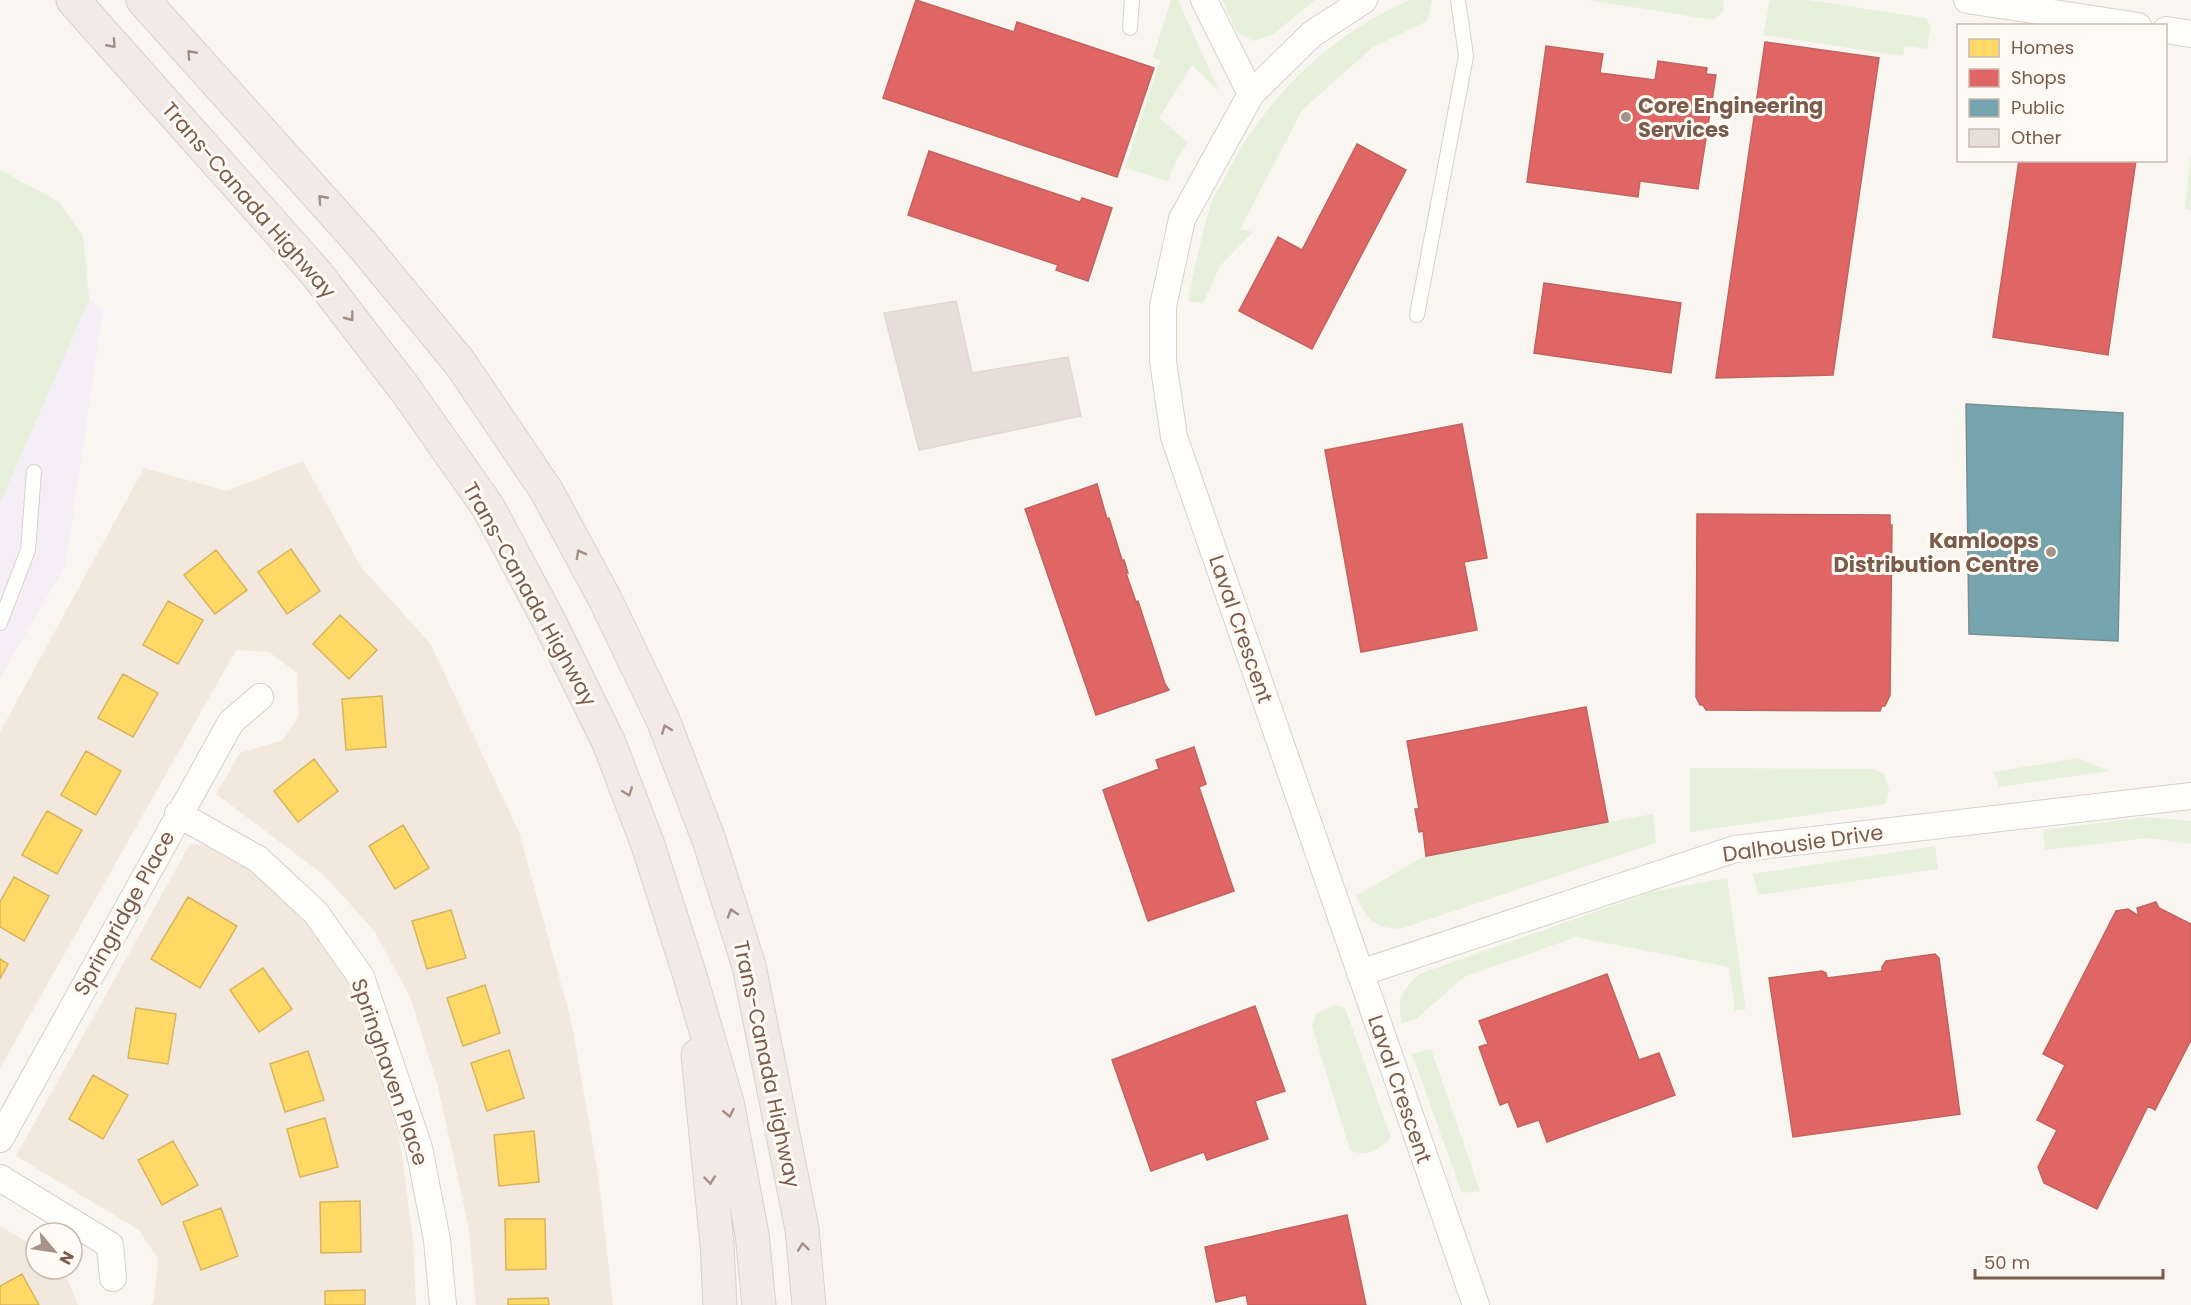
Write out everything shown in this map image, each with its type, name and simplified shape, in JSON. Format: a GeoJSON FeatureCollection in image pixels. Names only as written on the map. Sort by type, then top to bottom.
{"type":"FeatureCollection","features":[{"type":"Feature","properties":{"kind":"highway","name":"Trans-Canada Highway"},"geometry":{"type":"LineString","coordinates":[[73,0],[316,273],[405,389],[488,507],[550,623],[609,743],[648,844],[690,976],[727,1102],[752,1234],[759,1305]]}},
{"type":"Feature","properties":{"kind":"highway","name":"Trans-Canada Highway"},"geometry":{"type":"LineString","coordinates":[[143,0],[361,243],[460,363],[546,490],[605,599],[663,720],[709,840],[749,966],[802,1229],[809,1305]]}},
{"type":"Feature","properties":{"kind":"highway"},"geometry":{"type":"LineString","coordinates":[[690,976],[716,1232],[720,1305]]}},
{"type":"Feature","properties":{"kind":"street"},"geometry":{"type":"LineString","coordinates":[[1204,0],[1251,94]]}},
{"type":"Feature","properties":{"kind":"street","name":"Laval Crescent"},"geometry":{"type":"LineString","coordinates":[[1364,0],[1312,34],[1251,94],[1182,219],[1163,306],[1163,361],[1174,437],[1476,1305]]}},
{"type":"Feature","properties":{"kind":"street"},"geometry":{"type":"LineString","coordinates":[[1967,0],[2125,24]]}},
{"type":"Feature","properties":{"kind":"street"},"geometry":{"type":"LineString","coordinates":[[2167,30],[2191,33]]}},
{"type":"Feature","properties":{"kind":"street","name":"Springridge Place"},"geometry":{"type":"LineString","coordinates":[[0,1139],[231,722],[260,697]]}},
{"type":"Feature","properties":{"kind":"street","name":"Dalhousie Drive"},"geometry":{"type":"LineString","coordinates":[[1360,973],[1735,849],[2191,796]]}},
{"type":"Feature","properties":{"kind":"street","name":"Springhaven Place"},"geometry":{"type":"LineString","coordinates":[[178,814],[258,859],[316,913],[361,977],[419,1148],[437,1240],[443,1305]]}},
{"type":"Feature","properties":{"kind":"street"},"geometry":{"type":"LineString","coordinates":[[0,1178],[110,1245],[113,1278]]}},
{"type":"Feature","properties":{"kind":"lane"},"geometry":{"type":"LineString","coordinates":[[1130,28],[1132,0]]}},
{"type":"Feature","properties":{"kind":"lane"},"geometry":{"type":"LineString","coordinates":[[1418,315],[1466,56],[1458,0]]}},
{"type":"Feature","properties":{"kind":"lane"},"geometry":{"type":"LineString","coordinates":[[0,623],[28,550],[34,472]]}},
{"type":"Feature","properties":{"kind":"shaded area"},"geometry":{"type":"Polygon","coordinates":[[[0,170],[59,202],[83,236],[89,300],[103,310],[66,564],[0,678],[0,170]]]}},
{"type":"Feature","properties":{"kind":"shaded area"},"geometry":{"type":"Polygon","coordinates":[[[303,461],[361,567],[430,643],[519,832],[571,1020],[598,1174],[613,1305],[476,1305],[468,1224],[438,1087],[411,999],[375,932],[325,876],[216,794],[240,753],[283,740],[299,716],[297,673],[269,652],[236,650],[0,1068],[0,732],[144,468],[227,491],[303,461]]]}},
{"type":"Feature","properties":{"kind":"shaded area"},"geometry":{"type":"Polygon","coordinates":[[[190,844],[225,848],[282,892],[343,961],[395,1105],[413,1239],[416,1305],[151,1305],[154,1302],[158,1259],[139,1230],[16,1156],[190,844]]]}},
{"type":"Feature","properties":{"kind":"shaded area"},"geometry":{"type":"Polygon","coordinates":[[[0,1226],[24,1240],[24,1281],[68,1281],[78,1305],[0,1305],[0,1226]]]}},
{"type":"Feature","properties":{"kind":"green space"},"geometry":{"type":"Polygon","coordinates":[[[1171,0],[1178,0],[1219,91],[1192,65],[1159,118],[1188,142],[1175,162],[1168,181],[1125,168],[1160,61],[1153,57],[1171,0]]]}},
{"type":"Feature","properties":{"kind":"green space"},"geometry":{"type":"Polygon","coordinates":[[[1222,0],[1315,0],[1272,35],[1253,41],[1237,32],[1222,0]]]}},
{"type":"Feature","properties":{"kind":"green space"},"geometry":{"type":"Polygon","coordinates":[[[1410,0],[1432,0],[1427,21],[1373,47],[1302,110],[1240,229],[1253,232],[1220,266],[1203,303],[1188,301],[1211,204],[1244,143],[1262,117],[1304,70],[1328,49],[1381,14],[1410,0]]]}},
{"type":"Feature","properties":{"kind":"green space"},"geometry":{"type":"Polygon","coordinates":[[[1588,0],[1723,0],[1724,10],[1714,20],[1588,0]]]}},
{"type":"Feature","properties":{"kind":"green space"},"geometry":{"type":"Polygon","coordinates":[[[1770,0],[1809,0],[1926,18],[1931,27],[1927,49],[1905,46],[1903,56],[1763,35],[1770,0]]]}},
{"type":"Feature","properties":{"kind":"green space"},"geometry":{"type":"Polygon","coordinates":[[[2191,152],[2191,210],[2185,209],[2191,152]]]}},
{"type":"Feature","properties":{"kind":"green space"},"geometry":{"type":"Polygon","coordinates":[[[0,170],[59,202],[83,236],[89,300],[0,503],[0,170]]]}},
{"type":"Feature","properties":{"kind":"green space"},"geometry":{"type":"Polygon","coordinates":[[[2078,758],[2109,771],[1999,787],[1994,772],[2078,758]]]}},
{"type":"Feature","properties":{"kind":"green space"},"geometry":{"type":"Polygon","coordinates":[[[1690,768],[1873,769],[1884,774],[1889,790],[1886,804],[1690,832],[1690,768]]]}},
{"type":"Feature","properties":{"kind":"green space"},"geometry":{"type":"Polygon","coordinates":[[[1653,814],[1656,843],[1400,929],[1372,921],[1356,896],[1423,857],[1653,814]]]}},
{"type":"Feature","properties":{"kind":"green space"},"geometry":{"type":"Polygon","coordinates":[[[2146,817],[2191,821],[2191,844],[2148,838],[2045,850],[2043,830],[2146,817]]]}},
{"type":"Feature","properties":{"kind":"green space"},"geometry":{"type":"Polygon","coordinates":[[[1935,846],[1938,869],[1758,895],[1753,874],[1935,846]]]}},
{"type":"Feature","properties":{"kind":"green space"},"geometry":{"type":"Polygon","coordinates":[[[1727,878],[1746,1009],[1735,1011],[1729,967],[1576,937],[1464,977],[1416,1019],[1402,1023],[1400,1001],[1408,985],[1419,974],[1651,892],[1727,878]]]}},
{"type":"Feature","properties":{"kind":"green space"},"geometry":{"type":"Polygon","coordinates":[[[1334,1005],[1345,1008],[1391,1138],[1372,1152],[1362,1153],[1350,1150],[1312,1026],[1316,1014],[1334,1005]]]}},
{"type":"Feature","properties":{"kind":"green space"},"geometry":{"type":"Polygon","coordinates":[[[1431,1049],[1480,1191],[1462,1193],[1412,1054],[1431,1049]]]}},
{"type":"Feature","properties":{"kind":"building: Homes"},"geometry":{"type":"Polygon","coordinates":[[[291,549],[320,591],[287,614],[258,572],[291,549]]]}},
{"type":"Feature","properties":{"kind":"building: Homes"},"geometry":{"type":"Polygon","coordinates":[[[216,550],[247,590],[215,614],[184,575],[216,550]]]}},
{"type":"Feature","properties":{"kind":"building: Homes"},"geometry":{"type":"Polygon","coordinates":[[[168,601],[203,620],[178,664],[143,645],[168,601]]]}},
{"type":"Feature","properties":{"kind":"building: Homes"},"geometry":{"type":"Polygon","coordinates":[[[340,615],[377,650],[349,679],[313,644],[340,615]]]}},
{"type":"Feature","properties":{"kind":"building: Homes"},"geometry":{"type":"Polygon","coordinates":[[[123,674],[158,693],[133,737],[98,718],[123,674]]]}},
{"type":"Feature","properties":{"kind":"building: Homes"},"geometry":{"type":"Polygon","coordinates":[[[382,696],[386,747],[346,750],[342,699],[382,696]]]}},
{"type":"Feature","properties":{"kind":"building: Homes"},"geometry":{"type":"Polygon","coordinates":[[[86,751],[121,771],[96,815],[61,795],[86,751]]]}},
{"type":"Feature","properties":{"kind":"building: Homes"},"geometry":{"type":"Polygon","coordinates":[[[314,759],[338,791],[298,822],[274,791],[314,759]]]}},
{"type":"Feature","properties":{"kind":"building: Homes"},"geometry":{"type":"Polygon","coordinates":[[[47,811],[82,830],[57,874],[22,855],[47,811]]]}},
{"type":"Feature","properties":{"kind":"building: Homes"},"geometry":{"type":"Polygon","coordinates":[[[403,825],[429,868],[395,889],[369,846],[403,825]]]}},
{"type":"Feature","properties":{"kind":"building: Homes"},"geometry":{"type":"Polygon","coordinates":[[[14,877],[49,896],[24,941],[0,927],[0,902],[14,877]]]}},
{"type":"Feature","properties":{"kind":"building: Homes"},"geometry":{"type":"Polygon","coordinates":[[[188,897],[237,926],[200,988],[151,959],[188,897]]]}},
{"type":"Feature","properties":{"kind":"building: Homes"},"geometry":{"type":"Polygon","coordinates":[[[451,910],[466,958],[427,969],[412,921],[451,910]]]}},
{"type":"Feature","properties":{"kind":"building: Homes"},"geometry":{"type":"Polygon","coordinates":[[[0,959],[8,964],[0,979],[0,959]]]}},
{"type":"Feature","properties":{"kind":"building: Homes"},"geometry":{"type":"Polygon","coordinates":[[[263,968],[292,1009],[259,1032],[230,990],[263,968]]]}},
{"type":"Feature","properties":{"kind":"building: Homes"},"geometry":{"type":"Polygon","coordinates":[[[485,985],[500,1033],[463,1046],[447,998],[485,985]]]}},
{"type":"Feature","properties":{"kind":"building: Homes"},"geometry":{"type":"Polygon","coordinates":[[[136,1008],[176,1014],[168,1064],[128,1058],[136,1008]]]}},
{"type":"Feature","properties":{"kind":"building: Homes"},"geometry":{"type":"Polygon","coordinates":[[[509,1050],[524,1098],[487,1111],[471,1063],[509,1050]]]}},
{"type":"Feature","properties":{"kind":"building: Homes"},"geometry":{"type":"Polygon","coordinates":[[[308,1051],[324,1100],[285,1112],[270,1064],[308,1051]]]}},
{"type":"Feature","properties":{"kind":"building: Homes"},"geometry":{"type":"Polygon","coordinates":[[[93,1075],[128,1095],[103,1139],[69,1119],[93,1075]]]}},
{"type":"Feature","properties":{"kind":"building: Homes"},"geometry":{"type":"Polygon","coordinates":[[[325,1118],[338,1167],[300,1177],[287,1129],[325,1118]]]}},
{"type":"Feature","properties":{"kind":"building: Homes"},"geometry":{"type":"Polygon","coordinates":[[[534,1131],[539,1182],[499,1186],[494,1135],[534,1131]]]}},
{"type":"Feature","properties":{"kind":"building: Homes"},"geometry":{"type":"Polygon","coordinates":[[[173,1141],[198,1185],[162,1205],[138,1160],[173,1141]]]}},
{"type":"Feature","properties":{"kind":"building: Homes"},"geometry":{"type":"Polygon","coordinates":[[[360,1201],[361,1252],[321,1253],[320,1202],[360,1201]]]}},
{"type":"Feature","properties":{"kind":"building: Homes"},"geometry":{"type":"Polygon","coordinates":[[[221,1208],[238,1256],[201,1270],[183,1222],[221,1208]]]}},
{"type":"Feature","properties":{"kind":"building: Homes"},"geometry":{"type":"Polygon","coordinates":[[[505,1219],[545,1219],[546,1269],[506,1270],[505,1219]]]}},
{"type":"Feature","properties":{"kind":"building: Homes"},"geometry":{"type":"Polygon","coordinates":[[[22,1274],[39,1305],[0,1305],[0,1286],[22,1274]]]}},
{"type":"Feature","properties":{"kind":"building: Homes"},"geometry":{"type":"Polygon","coordinates":[[[365,1290],[365,1305],[325,1305],[325,1291],[365,1290]]]}},
{"type":"Feature","properties":{"kind":"building: Homes"},"geometry":{"type":"Polygon","coordinates":[[[548,1298],[549,1305],[508,1305],[508,1299],[548,1298]]]}},
{"type":"Feature","properties":{"kind":"building: Shops"},"geometry":{"type":"Polygon","coordinates":[[[916,0],[1014,32],[1017,22],[1154,68],[1117,177],[883,98],[916,0]]]}},
{"type":"Feature","properties":{"kind":"building: Shops"},"geometry":{"type":"Polygon","coordinates":[[[1765,42],[1879,58],[1833,375],[1716,378],[1765,42]]]}},
{"type":"Feature","properties":{"kind":"building: Shops"},"geometry":{"type":"Polygon","coordinates":[[[1546,46],[1603,54],[1600,73],[1655,80],[1658,61],[1707,68],[1706,74],[1716,75],[1698,189],[1640,181],[1638,197],[1527,182],[1546,46]]]}},
{"type":"Feature","properties":{"kind":"building: Shops"},"geometry":{"type":"Polygon","coordinates":[[[1357,144],[1406,170],[1312,349],[1239,311],[1278,237],[1302,250],[1357,144]]]}},
{"type":"Feature","properties":{"kind":"building: Shops"},"geometry":{"type":"Polygon","coordinates":[[[929,151],[1080,202],[1082,198],[1112,208],[1088,281],[1056,270],[1058,265],[908,215],[929,151]]]}},
{"type":"Feature","properties":{"kind":"building: Shops"},"geometry":{"type":"Polygon","coordinates":[[[2019,162],[2136,162],[2108,355],[1993,337],[2019,162]]]}},
{"type":"Feature","properties":{"kind":"building: Shops"},"geometry":{"type":"Polygon","coordinates":[[[1544,283],[1681,303],[1671,373],[1534,353],[1544,283]]]}},
{"type":"Feature","properties":{"kind":"building: Shops"},"geometry":{"type":"Polygon","coordinates":[[[1462,424],[1487,558],[1464,562],[1477,630],[1361,652],[1325,450],[1462,424]]]}},
{"type":"Feature","properties":{"kind":"building: Shops"},"geometry":{"type":"Polygon","coordinates":[[[1097,484],[1136,602],[1138,601],[1165,684],[1169,690],[1096,715],[1025,509],[1097,484]]]}},
{"type":"Feature","properties":{"kind":"building: Shops"},"geometry":{"type":"Polygon","coordinates":[[[1697,514],[1890,515],[1890,525],[1892,525],[1890,695],[1880,711],[1706,710],[1703,705],[1700,705],[1696,697],[1697,514]]]}},
{"type":"Feature","properties":{"kind":"building: Shops"},"geometry":{"type":"Polygon","coordinates":[[[1586,707],[1608,822],[1426,856],[1423,831],[1419,832],[1415,809],[1419,809],[1407,741],[1586,707]]]}},
{"type":"Feature","properties":{"kind":"building: Shops"},"geometry":{"type":"Polygon","coordinates":[[[1194,747],[1206,784],[1199,787],[1234,891],[1148,921],[1103,790],[1159,769],[1156,760],[1194,747]]]}},
{"type":"Feature","properties":{"kind":"building: Shops"},"geometry":{"type":"Polygon","coordinates":[[[2156,902],[2159,908],[2191,924],[2191,1040],[2155,1110],[2148,1106],[2097,1209],[2044,1183],[2038,1167],[2057,1130],[2037,1120],[2065,1065],[2043,1054],[2116,911],[2128,909],[2139,916],[2137,908],[2156,902]]]}},
{"type":"Feature","properties":{"kind":"building: Shops"},"geometry":{"type":"Polygon","coordinates":[[[1935,954],[1939,958],[1960,1114],[1793,1137],[1769,978],[1822,971],[1826,973],[1827,978],[1882,971],[1886,961],[1935,954]]]}},
{"type":"Feature","properties":{"kind":"building: Shops"},"geometry":{"type":"Polygon","coordinates":[[[1607,974],[1639,1060],[1659,1053],[1675,1095],[1547,1142],[1539,1120],[1518,1127],[1508,1102],[1500,1105],[1479,1047],[1488,1044],[1479,1021],[1607,974]]]}},
{"type":"Feature","properties":{"kind":"building: Shops"},"geometry":{"type":"Polygon","coordinates":[[[1255,1006],[1285,1091],[1255,1101],[1268,1139],[1207,1160],[1204,1152],[1151,1171],[1112,1060],[1255,1006]]]}},
{"type":"Feature","properties":{"kind":"building: Shops"},"geometry":{"type":"Polygon","coordinates":[[[1347,1215],[1366,1305],[1248,1305],[1246,1295],[1216,1302],[1205,1247],[1347,1215]]]}},
{"type":"Feature","properties":{"kind":"building: Public"},"geometry":{"type":"Polygon","coordinates":[[[1966,404],[2123,413],[2118,641],[1969,634],[1966,404]]]}},
{"type":"Feature","properties":{"kind":"building: Other"},"geometry":{"type":"Polygon","coordinates":[[[956,301],[972,373],[1068,357],[1081,416],[919,450],[884,313],[956,301]]]}},
{"type":"Feature","properties":{"kind":"place","name":"Core Engineering Services"},"geometry":{"type":"Point","coordinates":[1626,117]}},
{"type":"Feature","properties":{"kind":"place","name":"Kamloops Distribution Centre"},"geometry":{"type":"Point","coordinates":[2051,552]}}]}
